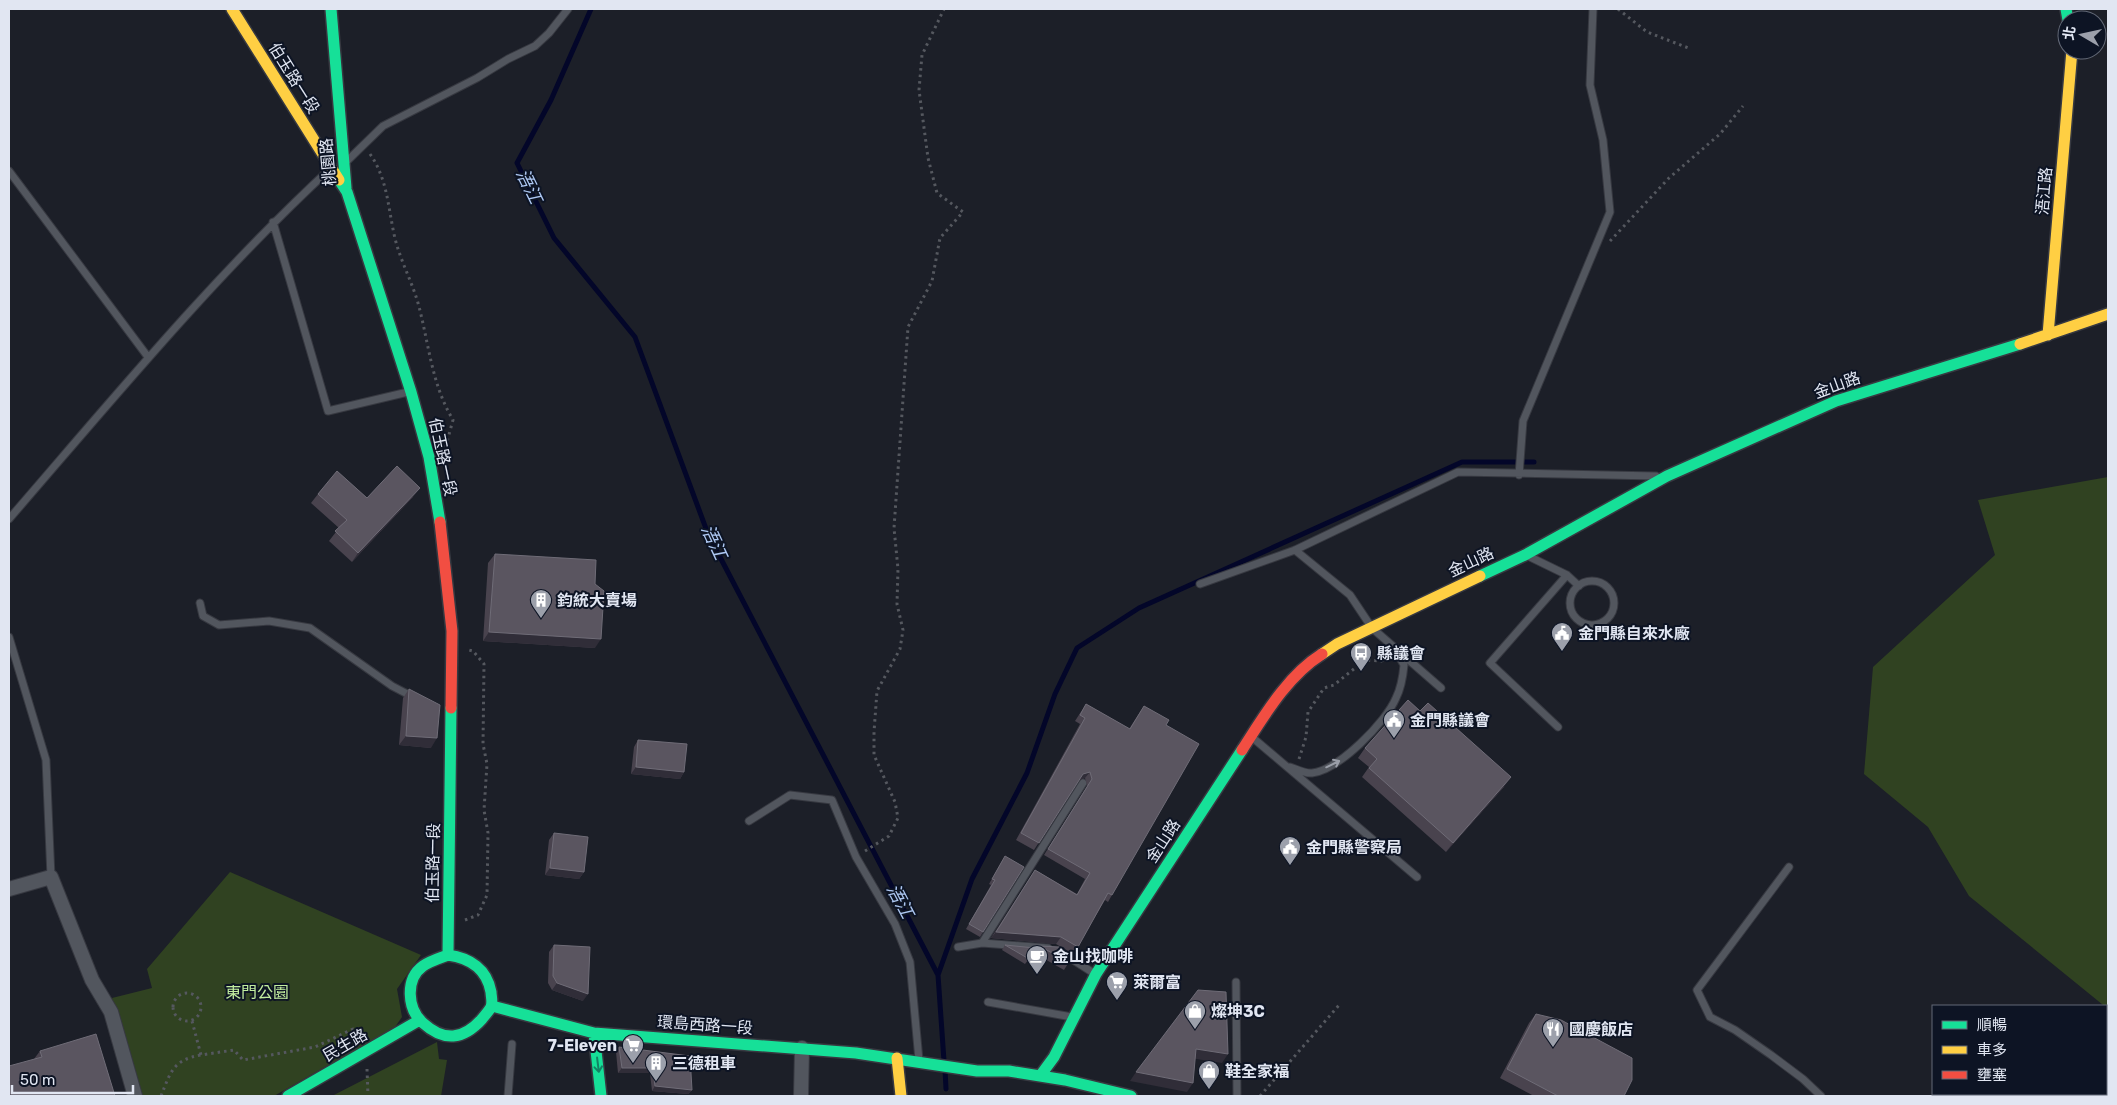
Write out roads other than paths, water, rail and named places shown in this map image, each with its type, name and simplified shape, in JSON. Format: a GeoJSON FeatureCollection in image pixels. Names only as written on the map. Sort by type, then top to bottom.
{"type":"FeatureCollection","features":[{"type":"Feature","properties":{"kind":"main road","name":"伯玉路一段"},"geometry":{"type":"LineString","coordinates":[[232,9],[347,192],[411,392],[429,457],[437,499],[452,646],[446,715],[448,955]]}},
{"type":"Feature","properties":{"kind":"main road","name":"桃園路"},"geometry":{"type":"LineString","coordinates":[[331,9],[347,192]]}},
{"type":"Feature","properties":{"kind":"main road","name":"浯江路"},"geometry":{"type":"LineString","coordinates":[[2048,335],[2071,60]]}},
{"type":"Feature","properties":{"kind":"main road","name":"金山路"},"geometry":{"type":"LineString","coordinates":[[1040,1076],[1054,1057],[1072,1017],[1096,974],[1251,736],[1270,708],[1307,662],[1337,644],[1525,555],[1666,476],[1836,401],[2048,335],[2108,314]]}},
{"type":"Feature","properties":{"kind":"main road"},"geometry":{"type":"LineString","coordinates":[[448,955],[460,956],[471,960],[480,968],[491,990],[492,1006],[478,1025],[467,1033],[454,1036],[440,1035],[428,1030],[418,1021],[412,1010],[410,998],[411,985],[416,973],[424,964],[435,958],[448,955]]}},
{"type":"Feature","properties":{"kind":"main road","name":"環島西路一段"},"geometry":{"type":"LineString","coordinates":[[492,1006],[594,1033],[802,1048],[897,1058],[977,1071],[1009,1071],[1040,1076]]}},
{"type":"Feature","properties":{"kind":"main road","name":"民生路"},"geometry":{"type":"LineString","coordinates":[[288,1096],[418,1021]]}},
{"type":"Feature","properties":{"kind":"main road"},"geometry":{"type":"LineString","coordinates":[[594,1033],[601,1096]]}},
{"type":"Feature","properties":{"kind":"main road"},"geometry":{"type":"LineString","coordinates":[[897,1058],[901,1096]]}},
{"type":"Feature","properties":{"kind":"main road"},"geometry":{"type":"LineString","coordinates":[[1040,1076],[1130,1096]]}},
{"type":"Feature","properties":{"kind":"street"},"geometry":{"type":"LineString","coordinates":[[9,890],[51,877],[92,980],[111,1012],[135,1096]]}},
{"type":"Feature","properties":{"kind":"street"},"geometry":{"type":"LineString","coordinates":[[801,1096],[802,1048]]}},
{"type":"Feature","properties":{"kind":"lane"},"geometry":{"type":"LineString","coordinates":[[344,164],[383,126],[477,78],[508,58],[535,46],[549,33],[568,9]]}},
{"type":"Feature","properties":{"kind":"lane"},"geometry":{"type":"LineString","coordinates":[[1519,475],[1524,421],[1610,212],[1603,140],[1590,85],[1594,9]]}},
{"type":"Feature","properties":{"kind":"lane"},"geometry":{"type":"LineString","coordinates":[[9,519],[148,357],[273,222],[331,167]]}},
{"type":"Feature","properties":{"kind":"lane"},"geometry":{"type":"LineString","coordinates":[[9,170],[148,357]]}},
{"type":"Feature","properties":{"kind":"lane"},"geometry":{"type":"LineString","coordinates":[[273,222],[328,411],[411,392]]}},
{"type":"Feature","properties":{"kind":"lane"},"geometry":{"type":"LineString","coordinates":[[1200,584],[1295,550],[1458,472],[1519,475],[1666,476]]}},
{"type":"Feature","properties":{"kind":"lane"},"geometry":{"type":"LineString","coordinates":[[1295,550],[1350,595],[1372,628],[1440,688]]}},
{"type":"Feature","properties":{"kind":"lane"},"geometry":{"type":"LineString","coordinates":[[1525,555],[1567,575],[1579,586]]}},
{"type":"Feature","properties":{"kind":"lane"},"geometry":{"type":"LineString","coordinates":[[1558,727],[1490,663],[1567,575]]}},
{"type":"Feature","properties":{"kind":"lane"},"geometry":{"type":"LineString","coordinates":[[1592,581],[1606,586],[1614,598],[1614,606],[1607,618],[1602,622],[1588,624],[1576,617],[1572,611],[1571,598],[1579,586],[1592,581]]}},
{"type":"Feature","properties":{"kind":"lane"},"geometry":{"type":"LineString","coordinates":[[200,603],[203,616],[219,625],[269,622],[310,628],[392,686],[425,704]]}},
{"type":"Feature","properties":{"kind":"lane"},"geometry":{"type":"LineString","coordinates":[[9,637],[46,760],[51,877]]}},
{"type":"Feature","properties":{"kind":"lane"},"geometry":{"type":"LineString","coordinates":[[1287,766],[1312,773],[1338,762],[1359,746],[1384,718],[1396,698],[1404,665],[1395,649]]}},
{"type":"Feature","properties":{"kind":"lane"},"geometry":{"type":"LineString","coordinates":[[1251,736],[1417,876]]}},
{"type":"Feature","properties":{"kind":"lane"},"geometry":{"type":"LineString","coordinates":[[982,943],[1083,783]]}},
{"type":"Feature","properties":{"kind":"lane"},"geometry":{"type":"LineString","coordinates":[[749,821],[790,795],[832,800],[856,857],[895,924],[910,962],[919,1062]]}},
{"type":"Feature","properties":{"kind":"lane"},"geometry":{"type":"LineString","coordinates":[[1789,867],[1697,990],[1710,1017],[1735,1030],[1771,1055],[1804,1079],[1821,1096]]}},
{"type":"Feature","properties":{"kind":"lane"},"geometry":{"type":"LineString","coordinates":[[958,947],[982,943],[1056,949],[1096,974]]}},
{"type":"Feature","properties":{"kind":"lane"},"geometry":{"type":"LineString","coordinates":[[1236,982],[1237,1096]]}},
{"type":"Feature","properties":{"kind":"lane"},"geometry":{"type":"LineString","coordinates":[[988,1002],[1072,1017]]}},
{"type":"Feature","properties":{"kind":"lane"},"geometry":{"type":"LineString","coordinates":[[508,1096],[512,1044]]}},
{"type":"Feature","properties":{"kind":"waterway","name":"浯江"},"geometry":{"type":"LineString","coordinates":[[591,9],[551,100],[517,163],[554,238],[635,337],[708,534],[938,975],[944,1061]]}},
{"type":"Feature","properties":{"kind":"waterway"},"geometry":{"type":"LineString","coordinates":[[938,975],[972,879],[1027,773],[1055,694],[1077,648],[1139,608],[1462,462],[1534,462]]}},
{"type":"Feature","properties":{"kind":"waterway","name":"浯江"},"geometry":{"type":"LineString","coordinates":[[945,1069],[946,1089]]}},
{"type":"Feature","properties":{"kind":"place","name":"鈞統大賣場"},"geometry":{"type":"Point","coordinates":[541,619]}},
{"type":"Feature","properties":{"kind":"place","name":"金門縣自來水廠"},"geometry":{"type":"Point","coordinates":[1562,652]}},
{"type":"Feature","properties":{"kind":"place","name":"縣議會"},"geometry":{"type":"Point","coordinates":[1361,672]}},
{"type":"Feature","properties":{"kind":"place","name":"金門縣議會"},"geometry":{"type":"Point","coordinates":[1394,739]}},
{"type":"Feature","properties":{"kind":"place","name":"金門縣警察局"},"geometry":{"type":"Point","coordinates":[1290,866]}},
{"type":"Feature","properties":{"kind":"place","name":"金山找咖啡"},"geometry":{"type":"Point","coordinates":[1037,975]}},
{"type":"Feature","properties":{"kind":"place","name":"萊爾富"},"geometry":{"type":"Point","coordinates":[1117,1001]}},
{"type":"Feature","properties":{"kind":"place","name":"燦坤3C"},"geometry":{"type":"Point","coordinates":[1195,1030]}},
{"type":"Feature","properties":{"kind":"place","name":"國慶飯店"},"geometry":{"type":"Point","coordinates":[1553,1048]}},
{"type":"Feature","properties":{"kind":"place","name":"7-Eleven"},"geometry":{"type":"Point","coordinates":[633,1064]}},
{"type":"Feature","properties":{"kind":"place","name":"三德租車"},"geometry":{"type":"Point","coordinates":[656,1082]}},
{"type":"Feature","properties":{"kind":"place","name":"鞋全家福"},"geometry":{"type":"Point","coordinates":[1209,1090]}},
{"type":"Feature","properties":{"kind":"park label","name":"東門公園"},"geometry":{"type":"Point","coordinates":[257,992]}}]}
